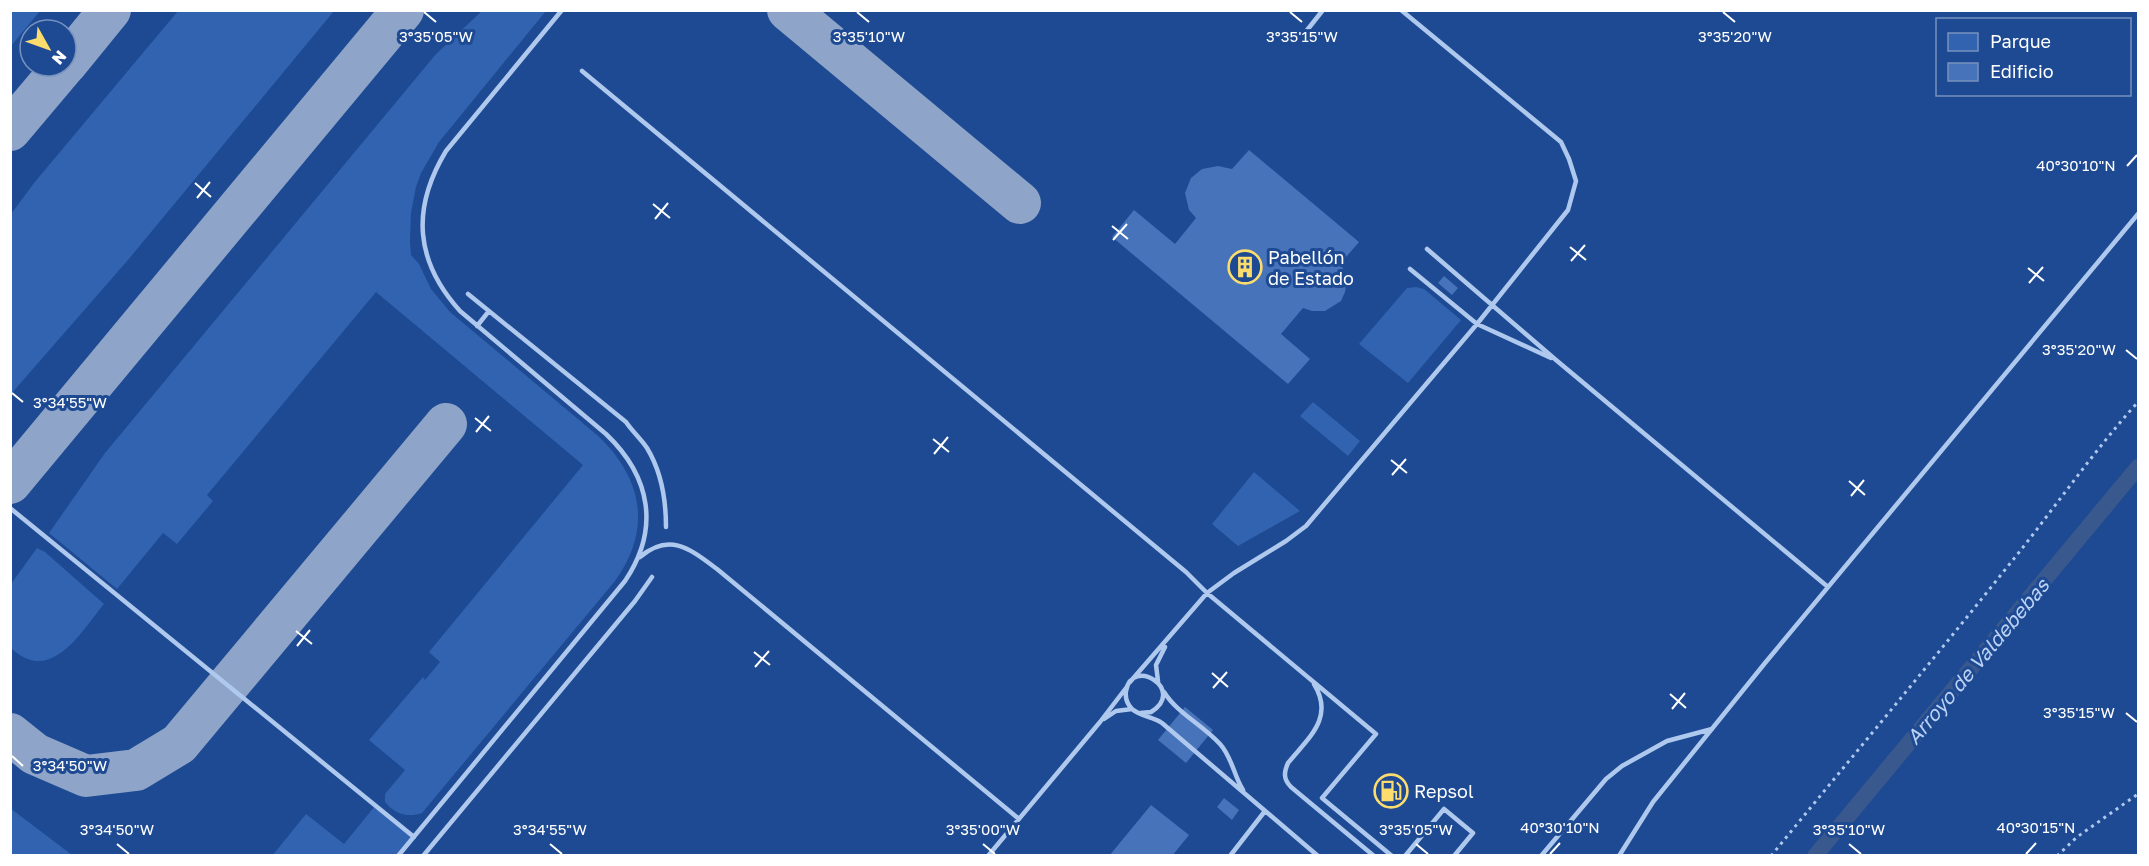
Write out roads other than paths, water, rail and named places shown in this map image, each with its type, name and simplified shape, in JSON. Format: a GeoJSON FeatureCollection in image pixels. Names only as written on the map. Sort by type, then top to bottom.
{"type":"FeatureCollection","features":[{"type":"Feature","properties":{"kind":"lane"},"geometry":{"type":"LineString","coordinates":[[562,10],[446,151],[431,178],[426,193],[422,221],[425,250],[438,282],[450,300],[477,326],[606,434],[625,453],[641,484],[646,507],[645,532],[639,557]]}},
{"type":"Feature","properties":{"kind":"lane"},"geometry":{"type":"LineString","coordinates":[[1304,34],[1323,10]]}},
{"type":"Feature","properties":{"kind":"lane"},"geometry":{"type":"LineString","coordinates":[[988,855],[1100,722],[1129,684],[1208,593],[1234,573],[1306,526],[1477,324],[1568,210],[1576,181],[1561,142],[1401,10]]}},
{"type":"Feature","properties":{"kind":"lane"},"geometry":{"type":"LineString","coordinates":[[582,71],[1186,572],[1376,734],[1322,798],[1392,855]]}},
{"type":"Feature","properties":{"kind":"lane"},"geometry":{"type":"LineString","coordinates":[[1619,855],[1653,802],[1712,729],[2139,214]]}},
{"type":"Feature","properties":{"kind":"lane"},"geometry":{"type":"LineString","coordinates":[[1427,249],[1828,587]]}},
{"type":"Feature","properties":{"kind":"lane"},"geometry":{"type":"LineString","coordinates":[[1410,269],[1477,324],[1556,360]]}},
{"type":"Feature","properties":{"kind":"lane"},"geometry":{"type":"LineString","coordinates":[[468,294],[626,422],[646,448],[659,474],[666,511],[666,527]]}},
{"type":"Feature","properties":{"kind":"lane"},"geometry":{"type":"LineString","coordinates":[[477,326],[489,311]]}},
{"type":"Feature","properties":{"kind":"lane"},"geometry":{"type":"LineString","coordinates":[[10,508],[414,837]]}},
{"type":"Feature","properties":{"kind":"lane"},"geometry":{"type":"LineString","coordinates":[[398,855],[614,595],[639,557],[648,550],[664,544],[688,547],[717,569],[1019,819]]}},
{"type":"Feature","properties":{"kind":"lane"},"geometry":{"type":"LineString","coordinates":[[423,855],[652,577]]}},
{"type":"Feature","properties":{"kind":"lane"},"geometry":{"type":"LineString","coordinates":[[1140,713],[1151,712],[1158,708],[1162,698],[1156,665],[1169,639]]}},
{"type":"Feature","properties":{"kind":"lane"},"geometry":{"type":"LineString","coordinates":[[1132,709],[1126,698],[1129,684],[1137,677],[1146,676],[1154,679],[1173,704],[1221,744],[1226,751],[1236,779],[1246,795]]}},
{"type":"Feature","properties":{"kind":"lane"},"geometry":{"type":"LineString","coordinates":[[1311,680],[1320,694],[1322,717],[1288,763],[1285,770],[1286,781],[1290,787],[1374,855]]}},
{"type":"Feature","properties":{"kind":"lane"},"geometry":{"type":"LineString","coordinates":[[1100,722],[1116,711],[1132,709],[1162,723],[1318,855]]}},
{"type":"Feature","properties":{"kind":"lane"},"geometry":{"type":"LineString","coordinates":[[1541,855],[1606,779],[1622,766],[1667,741],[1712,729]]}},
{"type":"Feature","properties":{"kind":"lane"},"geometry":{"type":"LineString","coordinates":[[1405,855],[1444,809],[1473,833],[1454,855]]}},
{"type":"Feature","properties":{"kind":"lane"},"geometry":{"type":"LineString","coordinates":[[1230,855],[1265,811]]}},
{"type":"Feature","properties":{"kind":"waterway","name":"Arroyo de Valdebebas"},"geometry":{"type":"LineString","coordinates":[[1815,856],[2138,467]]}},
{"type":"Feature","properties":{"kind":"place","name":"Pabellón de Estado"},"geometry":{"type":"Point","coordinates":[1245,267]}},
{"type":"Feature","properties":{"kind":"place","name":"Repsol"},"geometry":{"type":"Point","coordinates":[1391,791]}}]}
